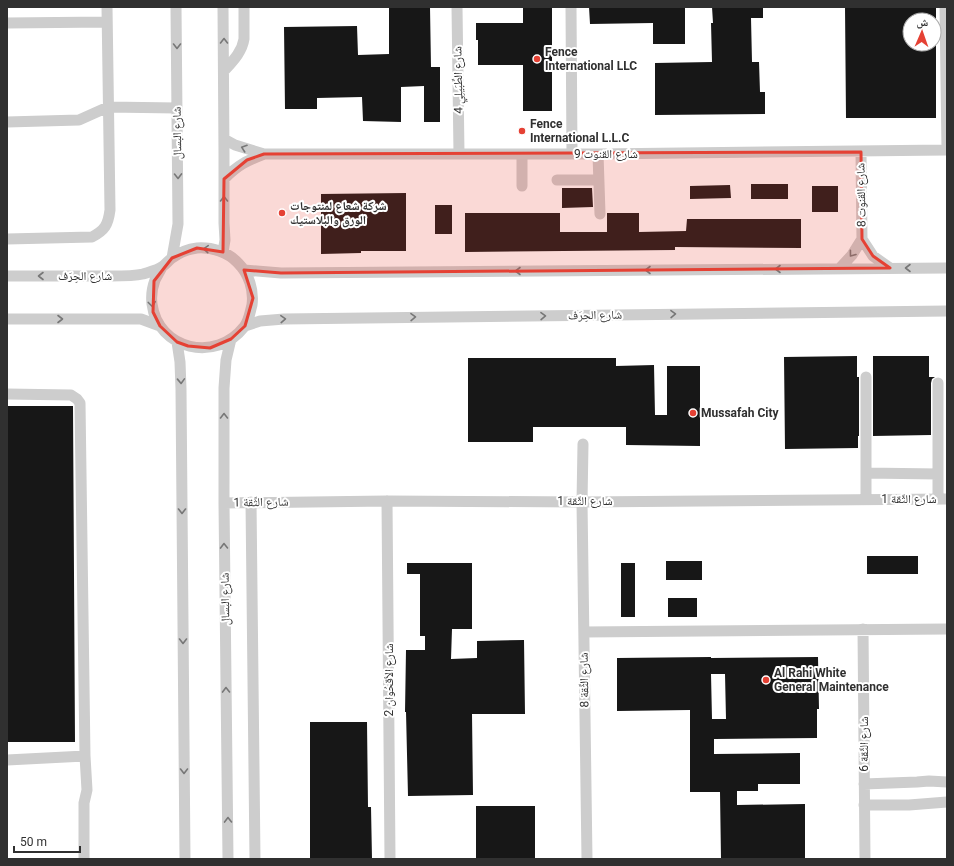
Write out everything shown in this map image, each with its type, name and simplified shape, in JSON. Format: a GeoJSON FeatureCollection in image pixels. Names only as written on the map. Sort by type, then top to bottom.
{"type":"FeatureCollection","features":[{"type":"Feature","properties":{"kind":"street"},"geometry":{"type":"LineString","coordinates":[[7,239],[92,237],[106,227],[109,220],[110,210],[107,7]]}},
{"type":"Feature","properties":{"kind":"street","name":"شارع البسال"},"geometry":{"type":"LineString","coordinates":[[172,258],[178,224],[176,7]]}},
{"type":"Feature","properties":{"kind":"street"},"geometry":{"type":"LineString","coordinates":[[223,7],[225,240],[223,252]]}},
{"type":"Feature","properties":{"kind":"street"},"geometry":{"type":"LineString","coordinates":[[224,71],[240,53],[244,44],[244,7]]}},
{"type":"Feature","properties":{"kind":"street","name":"شارع الطِّبَيلِي 4"},"geometry":{"type":"LineString","coordinates":[[457,7],[459,154]]}},
{"type":"Feature","properties":{"kind":"street"},"geometry":{"type":"LineString","coordinates":[[570,7],[572,154]]}},
{"type":"Feature","properties":{"kind":"street"},"geometry":{"type":"LineString","coordinates":[[945,7],[947,150]]}},
{"type":"Feature","properties":{"kind":"street"},"geometry":{"type":"LineString","coordinates":[[7,23],[107,22]]}},
{"type":"Feature","properties":{"kind":"street"},"geometry":{"type":"LineString","coordinates":[[7,122],[79,120],[108,107],[177,108]]}},
{"type":"Feature","properties":{"kind":"street","name":"شارع القنوت 9"},"geometry":{"type":"LineString","coordinates":[[224,139],[235,145],[264,154],[598,154],[947,150]]}},
{"type":"Feature","properties":{"kind":"street","name":"شارع القنوت 8"},"geometry":{"type":"LineString","coordinates":[[840,268],[852,255],[862,239],[861,152]]}},
{"type":"Feature","properties":{"kind":"street","name":"شارع القنوت 9"},"geometry":{"type":"LineString","coordinates":[[224,179],[234,169],[247,160],[264,154]]}},
{"type":"Feature","properties":{"kind":"street"},"geometry":{"type":"LineString","coordinates":[[522,154],[522,186]]}},
{"type":"Feature","properties":{"kind":"street"},"geometry":{"type":"LineString","coordinates":[[598,154],[600,214]]}},
{"type":"Feature","properties":{"kind":"street"},"geometry":{"type":"LineString","coordinates":[[557,180],[599,180]]}},
{"type":"Feature","properties":{"kind":"street","name":"شارع القنوت 8"},"geometry":{"type":"LineString","coordinates":[[862,239],[874,256],[890,268]]}},
{"type":"Feature","properties":{"kind":"street"},"geometry":{"type":"LineString","coordinates":[[197,248],[210,248],[223,252],[238,263],[244,270],[250,284],[252,298],[250,313],[245,326],[231,339],[221,345],[210,348],[188,346],[177,342],[160,326],[153,312],[151,296],[154,281],[162,267],[172,258],[184,251],[197,248]]}},
{"type":"Feature","properties":{"kind":"street","name":"شارع الحِرَف"},"geometry":{"type":"LineString","coordinates":[[7,276],[121,276],[143,274],[162,267]]}},
{"type":"Feature","properties":{"kind":"street"},"geometry":{"type":"LineString","coordinates":[[244,270],[281,273],[947,268]]}},
{"type":"Feature","properties":{"kind":"street","name":"شارع الحِرَف"},"geometry":{"type":"LineString","coordinates":[[245,326],[260,321],[284,319],[947,311]]}},
{"type":"Feature","properties":{"kind":"street"},"geometry":{"type":"LineString","coordinates":[[7,319],[141,319],[160,326]]}},
{"type":"Feature","properties":{"kind":"street","name":"شارع البسال"},"geometry":{"type":"LineString","coordinates":[[228,859],[224,388],[226,360],[231,339]]}},
{"type":"Feature","properties":{"kind":"street"},"geometry":{"type":"LineString","coordinates":[[177,342],[180,362],[181,389],[185,859]]}},
{"type":"Feature","properties":{"kind":"street"},"geometry":{"type":"LineString","coordinates":[[866,377],[866,499]]}},
{"type":"Feature","properties":{"kind":"street"},"geometry":{"type":"LineString","coordinates":[[938,383],[938,474],[942,499]]}},
{"type":"Feature","properties":{"kind":"street"},"geometry":{"type":"LineString","coordinates":[[7,394],[71,395],[80,403],[85,756],[87,790],[84,803],[84,859]]}},
{"type":"Feature","properties":{"kind":"street","name":"شارع الثِّقة 8"},"geometry":{"type":"LineString","coordinates":[[583,444],[582,502],[587,859]]}},
{"type":"Feature","properties":{"kind":"street"},"geometry":{"type":"LineString","coordinates":[[866,474],[938,474]]}},
{"type":"Feature","properties":{"kind":"street","name":"شارع الثِّقة 1"},"geometry":{"type":"LineString","coordinates":[[224,503],[942,499]]}},
{"type":"Feature","properties":{"kind":"street","name":"شارع الأقحُوان 2"},"geometry":{"type":"LineString","coordinates":[[387,501],[390,859]]}},
{"type":"Feature","properties":{"kind":"street"},"geometry":{"type":"LineString","coordinates":[[251,502],[255,859]]}},
{"type":"Feature","properties":{"kind":"street","name":"شارع الثِّقة 6"},"geometry":{"type":"LineString","coordinates":[[863,629],[865,859]]}},
{"type":"Feature","properties":{"kind":"street"},"geometry":{"type":"LineString","coordinates":[[584,632],[947,629]]}},
{"type":"Feature","properties":{"kind":"street"},"geometry":{"type":"LineString","coordinates":[[7,760],[85,756]]}},
{"type":"Feature","properties":{"kind":"street"},"geometry":{"type":"LineString","coordinates":[[864,784],[929,781],[947,782]]}},
{"type":"Feature","properties":{"kind":"street"},"geometry":{"type":"LineString","coordinates":[[864,805],[909,805],[947,802]]}},
{"type":"Feature","properties":{"kind":"highlighted area"},"geometry":{"type":"Polygon","coordinates":[[[861,152],[862,239],[873,256],[890,268],[281,273],[244,270],[253,298],[245,326],[231,339],[210,348],[188,346],[177,342],[160,326],[153,312],[154,281],[172,258],[197,248],[223,252],[224,179],[247,160],[264,154],[861,152]]]}},
{"type":"Feature","properties":{"kind":"building"},"geometry":{"type":"Polygon","coordinates":[[[389,7],[430,7],[431,67],[440,67],[440,122],[424,122],[424,86],[401,87],[401,122],[363,121],[362,97],[317,98],[317,109],[285,109],[284,27],[357,26],[358,55],[389,54],[389,7]]]}},
{"type":"Feature","properties":{"kind":"building","name":"Fence International LLC"},"geometry":{"type":"Polygon","coordinates":[[[523,7],[552,7],[552,111],[523,111],[523,65],[478,65],[476,23],[523,23],[523,7]]]}},
{"type":"Feature","properties":{"kind":"building"},"geometry":{"type":"Polygon","coordinates":[[[589,7],[685,7],[685,44],[653,44],[653,23],[590,24],[589,7]]]}},
{"type":"Feature","properties":{"kind":"building"},"geometry":{"type":"Polygon","coordinates":[[[712,7],[763,7],[763,18],[751,18],[752,62],[759,62],[760,92],[765,92],[765,114],[655,115],[655,63],[712,62],[712,7]]]}},
{"type":"Feature","properties":{"kind":"building"},"geometry":{"type":"Polygon","coordinates":[[[845,7],[936,7],[936,12],[902,12],[902,52],[936,52],[936,118],[846,118],[845,7]]]}},
{"type":"Feature","properties":{"kind":"building"},"geometry":{"type":"Polygon","coordinates":[[[751,184],[788,184],[788,199],[751,199],[751,184]]]}},
{"type":"Feature","properties":{"kind":"building"},"geometry":{"type":"Polygon","coordinates":[[[730,185],[731,198],[690,199],[690,186],[730,185]]]}},
{"type":"Feature","properties":{"kind":"building"},"geometry":{"type":"Polygon","coordinates":[[[812,186],[838,186],[838,212],[812,212],[812,186]]]}},
{"type":"Feature","properties":{"kind":"building"},"geometry":{"type":"Polygon","coordinates":[[[562,188],[592,188],[593,207],[562,208],[562,188]]]}},
{"type":"Feature","properties":{"kind":"building"},"geometry":{"type":"Polygon","coordinates":[[[406,193],[406,251],[361,251],[361,253],[321,254],[321,194],[406,193]]]}},
{"type":"Feature","properties":{"kind":"building"},"geometry":{"type":"Polygon","coordinates":[[[435,205],[452,205],[452,234],[435,234],[435,205]]]}},
{"type":"Feature","properties":{"kind":"building"},"geometry":{"type":"Polygon","coordinates":[[[465,213],[560,213],[560,232],[607,232],[607,213],[639,213],[639,232],[686,231],[687,219],[801,219],[801,248],[675,247],[675,250],[465,252],[465,213]]]}},
{"type":"Feature","properties":{"kind":"building"},"geometry":{"type":"Polygon","coordinates":[[[857,356],[857,377],[859,377],[858,448],[785,449],[784,357],[857,356]]]}},
{"type":"Feature","properties":{"kind":"building"},"geometry":{"type":"Polygon","coordinates":[[[873,356],[929,356],[929,377],[935,377],[932,379],[931,383],[931,435],[873,436],[873,356]]]}},
{"type":"Feature","properties":{"kind":"building"},"geometry":{"type":"Polygon","coordinates":[[[468,358],[616,358],[616,366],[654,365],[655,415],[667,415],[667,366],[700,366],[700,446],[626,445],[626,427],[533,427],[533,442],[468,442],[468,358]]]}},
{"type":"Feature","properties":{"kind":"building"},"geometry":{"type":"Polygon","coordinates":[[[7,406],[73,406],[75,742],[7,742],[7,406]]]}},
{"type":"Feature","properties":{"kind":"building"},"geometry":{"type":"Polygon","coordinates":[[[867,556],[918,556],[918,574],[867,574],[867,556]]]}},
{"type":"Feature","properties":{"kind":"building"},"geometry":{"type":"Polygon","coordinates":[[[666,561],[702,561],[702,580],[666,580],[666,561]]]}},
{"type":"Feature","properties":{"kind":"building"},"geometry":{"type":"Polygon","coordinates":[[[407,563],[472,563],[472,629],[452,629],[451,659],[477,658],[477,641],[524,640],[525,714],[472,714],[473,795],[408,796],[405,712],[406,650],[425,650],[425,636],[420,636],[420,574],[407,574],[407,563]]]}},
{"type":"Feature","properties":{"kind":"building"},"geometry":{"type":"Polygon","coordinates":[[[621,563],[635,563],[635,617],[621,617],[621,563]]]}},
{"type":"Feature","properties":{"kind":"building"},"geometry":{"type":"Polygon","coordinates":[[[668,598],[697,598],[697,617],[668,617],[668,598]]]}},
{"type":"Feature","properties":{"kind":"building"},"geometry":{"type":"Polygon","coordinates":[[[818,657],[819,709],[817,709],[817,738],[714,739],[714,754],[800,753],[800,784],[758,784],[758,791],[737,791],[737,805],[805,804],[805,859],[721,859],[720,792],[690,792],[690,710],[617,711],[617,658],[818,657]],[[711,674],[712,719],[726,719],[725,674],[711,674]]]}},
{"type":"Feature","properties":{"kind":"building"},"geometry":{"type":"Polygon","coordinates":[[[310,722],[367,722],[368,807],[371,807],[372,859],[310,859],[310,722]]]}},
{"type":"Feature","properties":{"kind":"building"},"geometry":{"type":"Polygon","coordinates":[[[476,806],[535,806],[535,859],[476,859],[476,806]]]}},
{"type":"Feature","properties":{"kind":"place","name":"Fence International LLC"},"geometry":{"type":"Point","coordinates":[537,59]}},
{"type":"Feature","properties":{"kind":"place","name":"Fence International L.L.C"},"geometry":{"type":"Point","coordinates":[522,131]}},
{"type":"Feature","properties":{"kind":"place","name":"شركة شعاع لمنتوجات الورق والبلاستيك"},"geometry":{"type":"Point","coordinates":[282,213]}},
{"type":"Feature","properties":{"kind":"place","name":"Mussafah City"},"geometry":{"type":"Point","coordinates":[693,413]}},
{"type":"Feature","properties":{"kind":"place","name":"Al Rahi White General Maintenance"},"geometry":{"type":"Point","coordinates":[766,680]}}]}
